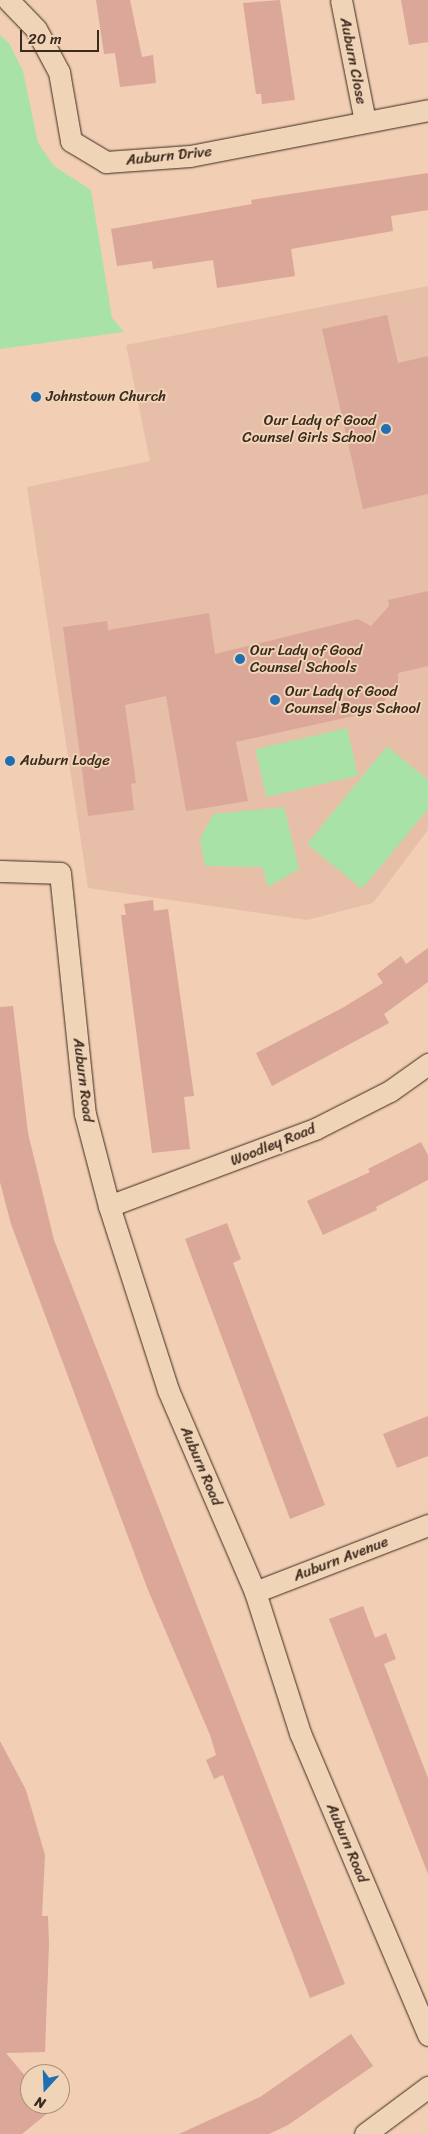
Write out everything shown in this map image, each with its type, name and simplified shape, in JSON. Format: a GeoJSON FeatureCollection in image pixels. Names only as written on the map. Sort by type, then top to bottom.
{"type":"FeatureCollection","features":[{"type":"Feature","properties":{"kind":"street","name":"Auburn Drive"},"geometry":{"type":"LineString","coordinates":[[8,0],[36,29],[59,72],[71,142],[106,162],[190,156],[428,110]]}},
{"type":"Feature","properties":{"kind":"street","name":"Auburn Close"},"geometry":{"type":"LineString","coordinates":[[341,0],[365,121]]}},
{"type":"Feature","properties":{"kind":"street","name":"Auburn Road"},"geometry":{"type":"LineString","coordinates":[[0,871],[60,873],[85,1114],[109,1206],[168,1390],[255,1592],[300,1733],[428,2035]]}},
{"type":"Feature","properties":{"kind":"street","name":"Woodley Road"},"geometry":{"type":"LineString","coordinates":[[109,1206],[315,1129],[390,1091],[428,1064]]}},
{"type":"Feature","properties":{"kind":"street","name":"Auburn Avenue"},"geometry":{"type":"LineString","coordinates":[[255,1592],[428,1525]]}},
{"type":"Feature","properties":{"kind":"street"},"geometry":{"type":"LineString","coordinates":[[365,2134],[428,2087]]}},
{"type":"Feature","properties":{"kind":"shaded area","name":"Our Lady of Good Counsel Schools"},"geometry":{"type":"Polygon","coordinates":[[[428,286],[428,830],[373,903],[307,920],[88,888],[27,487],[150,461],[126,345],[428,286]]]}},
{"type":"Feature","properties":{"kind":"green space"},"geometry":{"type":"Polygon","coordinates":[[[0,35],[9,43],[23,71],[38,143],[54,166],[91,190],[112,318],[124,332],[0,349],[0,35]]]}},
{"type":"Feature","properties":{"kind":"green space"},"geometry":{"type":"Polygon","coordinates":[[[347,728],[358,776],[266,797],[255,749],[347,728]]]}},
{"type":"Feature","properties":{"kind":"green space"},"geometry":{"type":"Polygon","coordinates":[[[387,746],[428,780],[428,809],[362,889],[307,844],[387,746]]]}},
{"type":"Feature","properties":{"kind":"green space"},"geometry":{"type":"Polygon","coordinates":[[[284,807],[299,869],[268,887],[262,867],[205,866],[200,839],[213,814],[284,807]]]}},
{"type":"Feature","properties":{"kind":"building"},"geometry":{"type":"Polygon","coordinates":[[[96,0],[130,0],[142,57],[153,55],[156,83],[120,87],[115,53],[104,54],[96,0]]]}},
{"type":"Feature","properties":{"kind":"building"},"geometry":{"type":"Polygon","coordinates":[[[280,0],[295,100],[262,104],[261,94],[256,94],[243,3],[280,0]]]}},
{"type":"Feature","properties":{"kind":"building"},"geometry":{"type":"Polygon","coordinates":[[[401,0],[428,0],[428,42],[409,45],[401,0]]]}},
{"type":"Feature","properties":{"kind":"building"},"geometry":{"type":"Polygon","coordinates":[[[428,173],[428,210],[391,216],[393,231],[291,249],[295,276],[217,288],[213,260],[153,269],[152,261],[117,266],[111,229],[252,204],[251,200],[428,173]]]}},
{"type":"Feature","properties":{"kind":"building","name":"Our Lady of Good Counsel Girls School"},"geometry":{"type":"Polygon","coordinates":[[[387,315],[398,363],[428,356],[428,494],[363,509],[322,329],[387,315]]]}},
{"type":"Feature","properties":{"kind":"building","name":"Our Lady of Good Counsel Boys School"},"geometry":{"type":"Polygon","coordinates":[[[428,591],[428,666],[398,673],[398,685],[388,693],[381,710],[236,742],[248,801],[186,811],[166,696],[125,705],[136,783],[131,784],[134,810],[88,816],[63,627],[107,621],[108,630],[209,613],[215,654],[358,619],[371,626],[389,606],[388,600],[428,591]]]}},
{"type":"Feature","properties":{"kind":"building"},"geometry":{"type":"Polygon","coordinates":[[[153,900],[154,911],[168,909],[194,1096],[184,1097],[190,1149],[152,1153],[121,915],[126,915],[124,904],[153,900]]]}},
{"type":"Feature","properties":{"kind":"building"},"geometry":{"type":"Polygon","coordinates":[[[428,948],[428,982],[384,1014],[389,1023],[272,1086],[256,1053],[344,1007],[383,983],[377,974],[401,956],[406,964],[428,948]]]}},
{"type":"Feature","properties":{"kind":"building"},"geometry":{"type":"Polygon","coordinates":[[[13,1006],[28,1133],[54,1240],[345,1984],[310,1998],[223,1775],[214,1779],[206,1760],[216,1755],[210,1735],[148,1590],[11,1224],[0,1182],[0,1007],[13,1006]]]}},
{"type":"Feature","properties":{"kind":"building"},"geometry":{"type":"Polygon","coordinates":[[[421,1142],[428,1155],[428,1180],[376,1207],[377,1210],[323,1235],[307,1201],[370,1172],[368,1169],[421,1142]]]}},
{"type":"Feature","properties":{"kind":"building"},"geometry":{"type":"Polygon","coordinates":[[[227,1223],[241,1259],[233,1263],[325,1505],[290,1519],[185,1239],[227,1223]]]}},
{"type":"Feature","properties":{"kind":"building"},"geometry":{"type":"Polygon","coordinates":[[[428,1416],[428,1456],[397,1468],[383,1434],[428,1416]]]}},
{"type":"Feature","properties":{"kind":"building"},"geometry":{"type":"Polygon","coordinates":[[[363,1606],[375,1638],[386,1633],[396,1659],[384,1664],[428,1778],[428,1874],[329,1619],[363,1606]]]}},
{"type":"Feature","properties":{"kind":"building"},"geometry":{"type":"Polygon","coordinates":[[[0,1741],[26,1790],[45,1855],[42,1916],[48,1916],[49,1944],[45,2052],[6,2053],[20,2070],[20,2114],[47,2114],[22,2134],[0,2134],[0,1741]]]}},
{"type":"Feature","properties":{"kind":"building"},"geometry":{"type":"Polygon","coordinates":[[[351,2034],[373,2066],[288,2125],[269,2134],[179,2134],[260,2097],[351,2034]]]}},
{"type":"Feature","properties":{"kind":"place","name":"Johnstown Church"},"geometry":{"type":"Point","coordinates":[36,397]}},
{"type":"Feature","properties":{"kind":"place","name":"Our Lady of Good Counsel Girls School"},"geometry":{"type":"Point","coordinates":[386,429]}},
{"type":"Feature","properties":{"kind":"place","name":"Our Lady of Good Counsel Schools"},"geometry":{"type":"Point","coordinates":[240,659]}},
{"type":"Feature","properties":{"kind":"place","name":"Our Lady of Good Counsel Boys School"},"geometry":{"type":"Point","coordinates":[275,700]}},
{"type":"Feature","properties":{"kind":"place","name":"Auburn Lodge"},"geometry":{"type":"Point","coordinates":[10,761]}}]}
